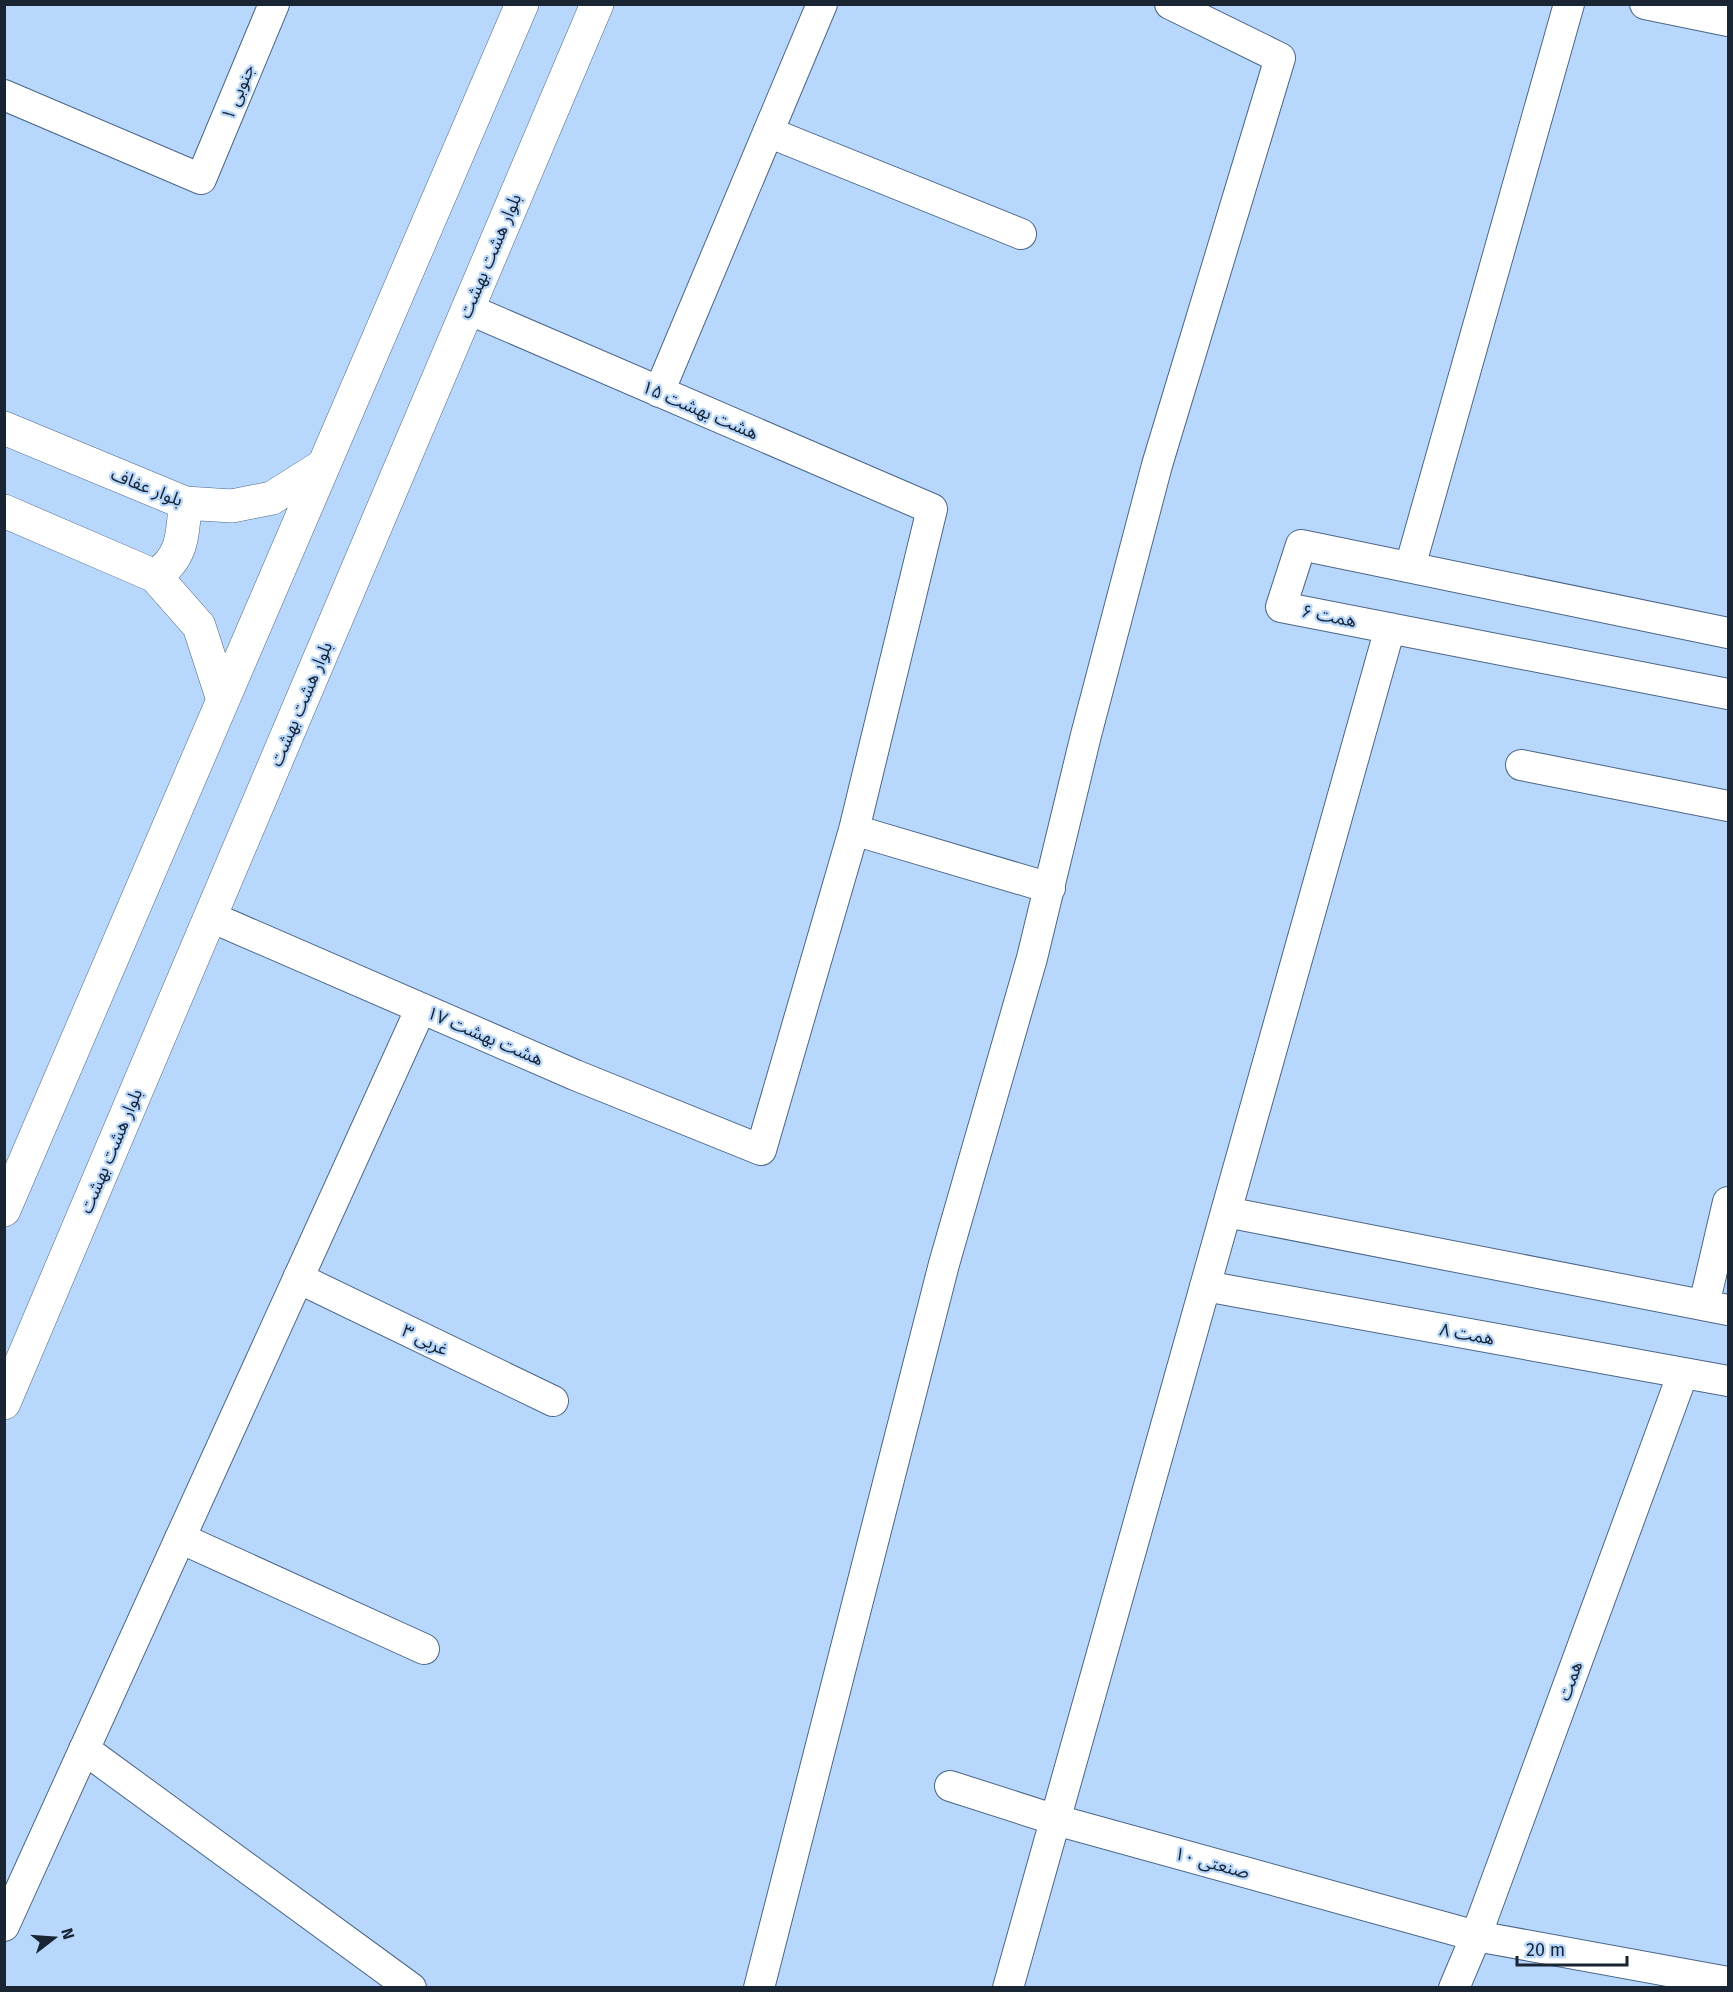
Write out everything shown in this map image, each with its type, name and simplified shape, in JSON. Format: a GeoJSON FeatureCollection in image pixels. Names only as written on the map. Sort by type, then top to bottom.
{"type":"FeatureCollection","features":[{"type":"Feature","properties":{"kind":"street","name":"جنوبی ۱"},"geometry":{"type":"LineString","coordinates":[[4,95],[201,179],[274,4]]}},
{"type":"Feature","properties":{"kind":"street"},"geometry":{"type":"LineString","coordinates":[[4,1210],[522,4]]}},
{"type":"Feature","properties":{"kind":"street","name":"بلوار هشت بهشت"},"geometry":{"type":"LineString","coordinates":[[4,1403],[597,4]]}},
{"type":"Feature","properties":{"kind":"street"},"geometry":{"type":"LineString","coordinates":[[659,392],[822,4]]}},
{"type":"Feature","properties":{"kind":"street"},"geometry":{"type":"LineString","coordinates":[[759,1988],[944,1264],[1050,888],[1086,735],[1157,465],[1280,58],[1170,4]]}},
{"type":"Feature","properties":{"kind":"street"},"geometry":{"type":"LineString","coordinates":[[1410,567],[1569,4]]}},
{"type":"Feature","properties":{"kind":"street"},"geometry":{"type":"LineString","coordinates":[[1645,4],[1728,21]]}},
{"type":"Feature","properties":{"kind":"street"},"geometry":{"type":"LineString","coordinates":[[768,132],[1021,234]]}},
{"type":"Feature","properties":{"kind":"street","name":"هشت بهشت ۱۵"},"geometry":{"type":"LineString","coordinates":[[468,309],[932,509],[854,830]]}},
{"type":"Feature","properties":{"kind":"street","name":"بلوار عفاف"},"geometry":{"type":"LineString","coordinates":[[4,428],[185,503],[232,506],[272,498],[324,465]]}},
{"type":"Feature","properties":{"kind":"street"},"geometry":{"type":"LineString","coordinates":[[155,576],[170,566],[183,536],[185,503]]}},
{"type":"Feature","properties":{"kind":"street"},"geometry":{"type":"LineString","coordinates":[[4,511],[155,576],[199,626],[223,700]]}},
{"type":"Feature","properties":{"kind":"street","name":"همت ۶"},"geometry":{"type":"LineString","coordinates":[[1728,633],[1301,545],[1281,607],[1728,694]]}},
{"type":"Feature","properties":{"kind":"street"},"geometry":{"type":"LineString","coordinates":[[1008,1988],[1390,628]]}},
{"type":"Feature","properties":{"kind":"street"},"geometry":{"type":"LineString","coordinates":[[1521,765],[1728,806]]}},
{"type":"Feature","properties":{"kind":"street"},"geometry":{"type":"LineString","coordinates":[[854,830],[1050,888]]}},
{"type":"Feature","properties":{"kind":"street","name":"هشت بهشت ۱۷"},"geometry":{"type":"LineString","coordinates":[[211,917],[575,1075],[761,1150],[854,830]]}},
{"type":"Feature","properties":{"kind":"street"},"geometry":{"type":"LineString","coordinates":[[4,1926],[13,1887],[84,1749],[421,1008]]}},
{"type":"Feature","properties":{"kind":"street"},"geometry":{"type":"LineString","coordinates":[[1226,1212],[1716,1307],[1728,1202]]}},
{"type":"Feature","properties":{"kind":"street","name":"غربی ۳"},"geometry":{"type":"LineString","coordinates":[[298,1278],[553,1401]]}},
{"type":"Feature","properties":{"kind":"street","name":"همت ۸"},"geometry":{"type":"LineString","coordinates":[[1205,1286],[1728,1382]]}},
{"type":"Feature","properties":{"kind":"street","name":"همت"},"geometry":{"type":"LineString","coordinates":[[1463,1986],[1476,1936],[1683,1373]]}},
{"type":"Feature","properties":{"kind":"street"},"geometry":{"type":"LineString","coordinates":[[180,1538],[424,1649]]}},
{"type":"Feature","properties":{"kind":"street"},"geometry":{"type":"LineString","coordinates":[[84,1749],[411,1988]]}},
{"type":"Feature","properties":{"kind":"street","name":"صنعتی ۱۰"},"geometry":{"type":"LineString","coordinates":[[950,1786],[1056,1820],[1476,1936],[1728,1982]]}}]}
